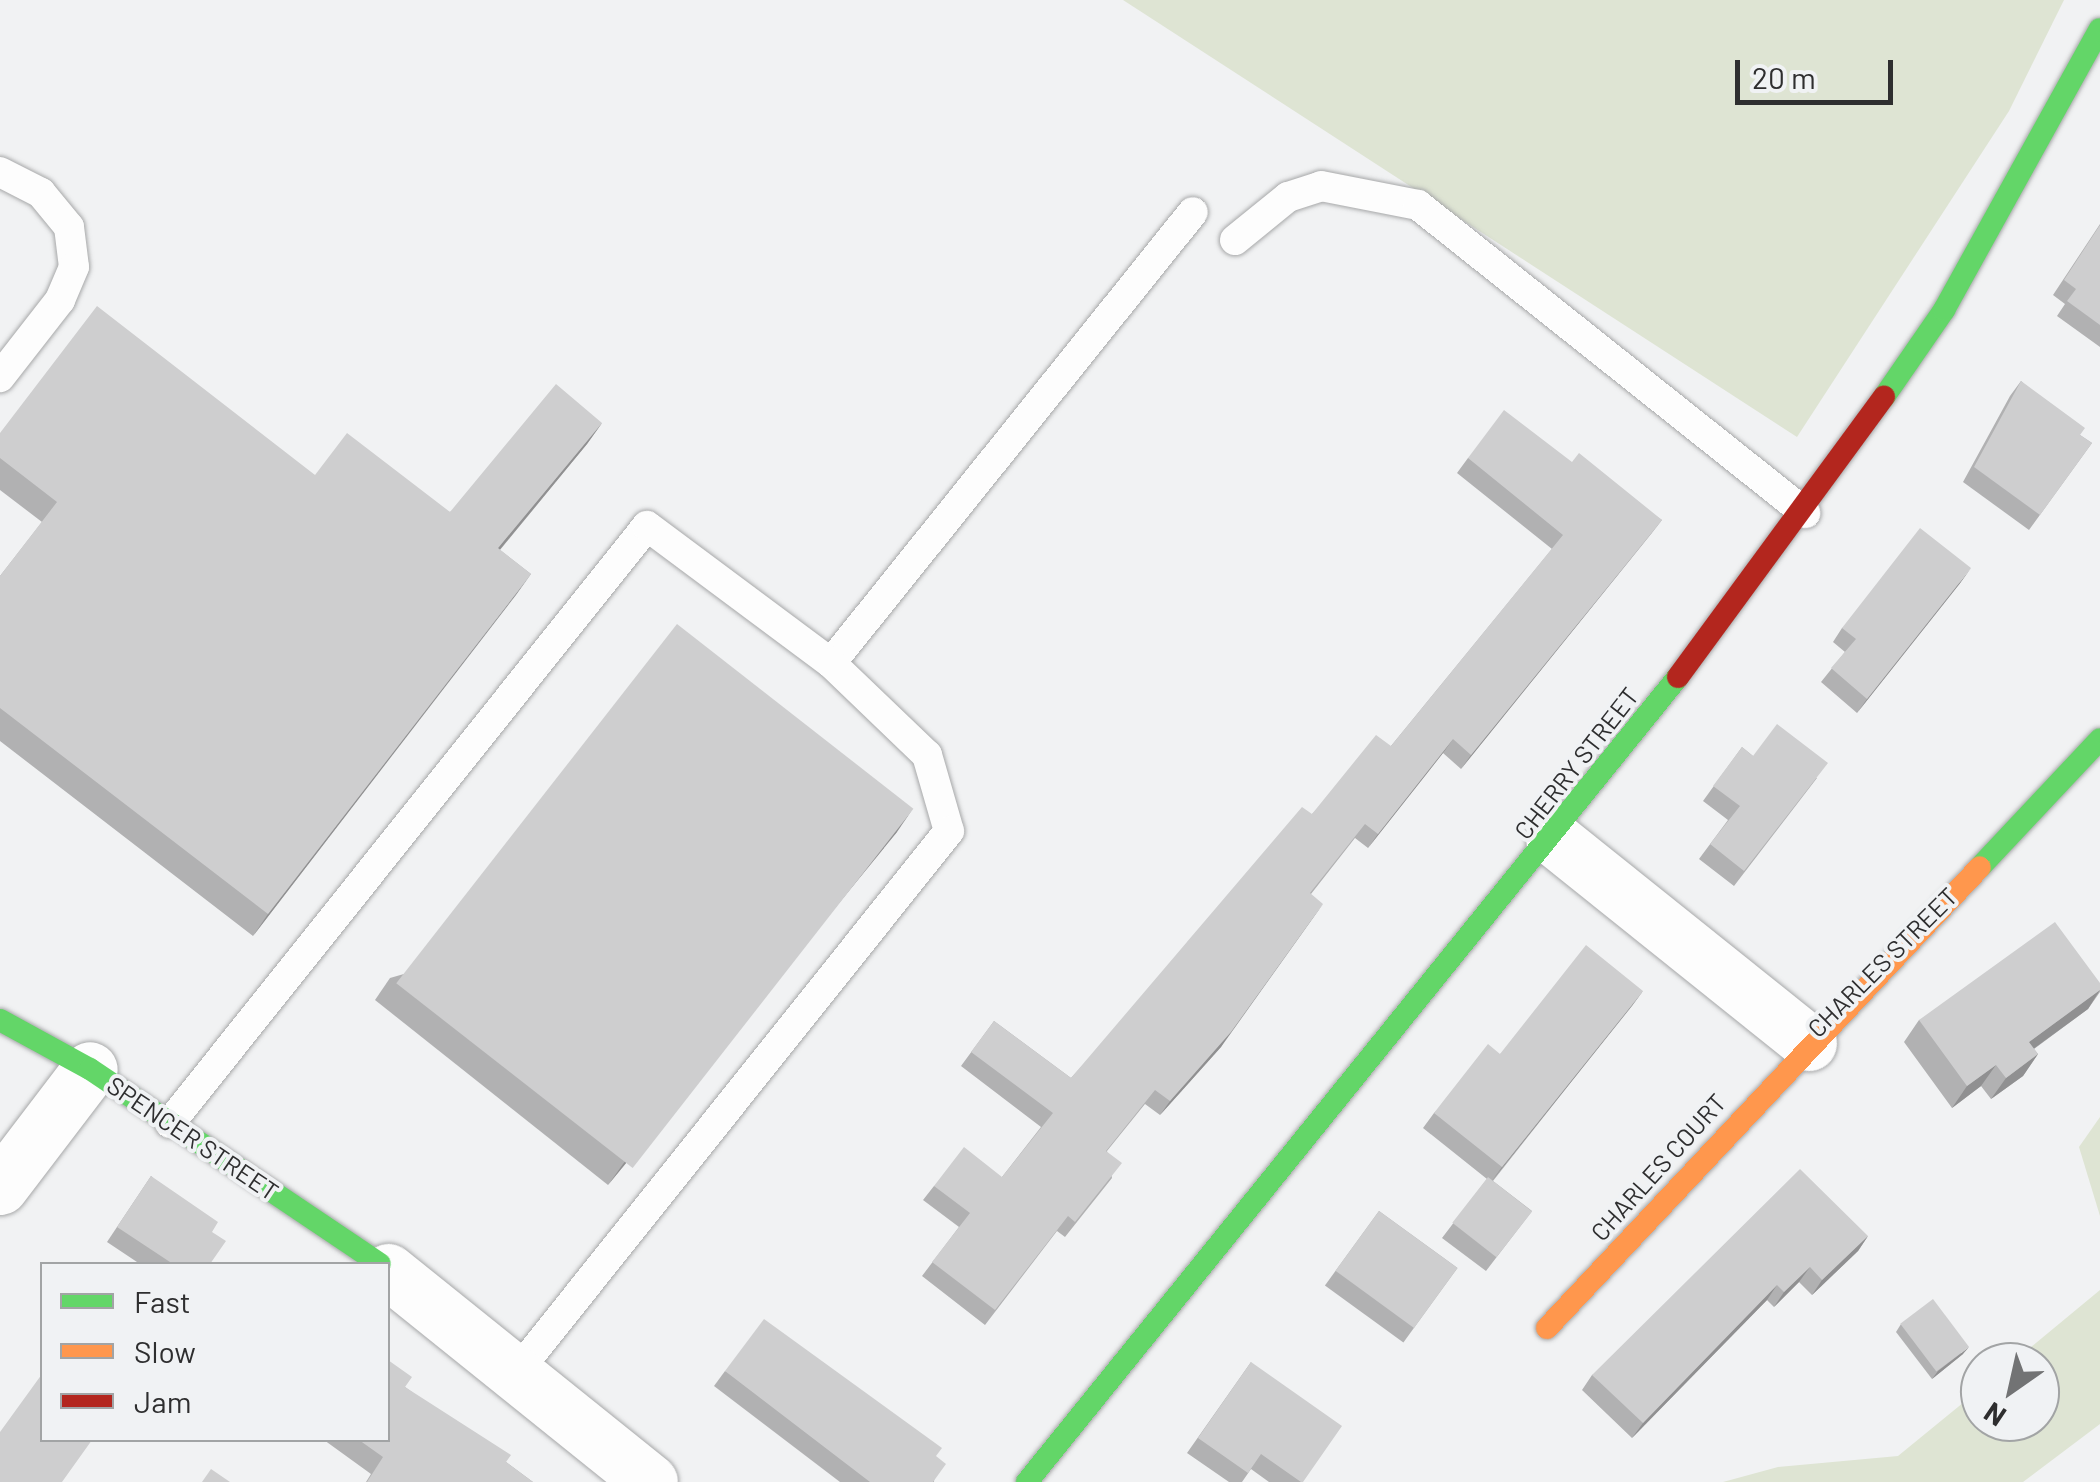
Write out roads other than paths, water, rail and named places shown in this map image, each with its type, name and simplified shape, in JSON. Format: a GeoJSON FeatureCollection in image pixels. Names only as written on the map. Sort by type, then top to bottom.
{"type":"FeatureCollection","features":[{"type":"Feature","properties":{"kind":"street","name":"CHERRY STREET"},"geometry":{"type":"LineString","coordinates":[[1027,1482],[1554,838],[1805,513],[1944,310],[2100,28]]}},
{"type":"Feature","properties":{"kind":"street","name":"CHARLES STREET"},"geometry":{"type":"LineString","coordinates":[[1554,838],[1809,1043],[2100,739]]}},
{"type":"Feature","properties":{"kind":"street","name":"SPENCER STREET"},"geometry":{"type":"LineString","coordinates":[[0,1020],[90,1069],[377,1262]]}},
{"type":"Feature","properties":{"kind":"street","name":"CHARLES COURT"},"geometry":{"type":"LineString","coordinates":[[1547,1328],[1809,1043]]}},
{"type":"Feature","properties":{"kind":"street"},"geometry":{"type":"LineString","coordinates":[[0,1187],[90,1069]]}},
{"type":"Feature","properties":{"kind":"street"},"geometry":{"type":"LineString","coordinates":[[390,1273],[650,1482]]}},
{"type":"Feature","properties":{"kind":"lane"},"geometry":{"type":"LineString","coordinates":[[0,172],[41,193],[69,227],[74,266],[60,300],[0,377]]}},
{"type":"Feature","properties":{"kind":"lane"},"geometry":{"type":"LineString","coordinates":[[1235,240],[1288,196],[1321,186],[1418,205],[1805,513]]}},
{"type":"Feature","properties":{"kind":"lane"},"geometry":{"type":"LineString","coordinates":[[831,663],[1194,212]]}},
{"type":"Feature","properties":{"kind":"lane"},"geometry":{"type":"LineString","coordinates":[[170,1123],[647,526],[831,663],[927,755],[948,831],[516,1373]]}}]}
